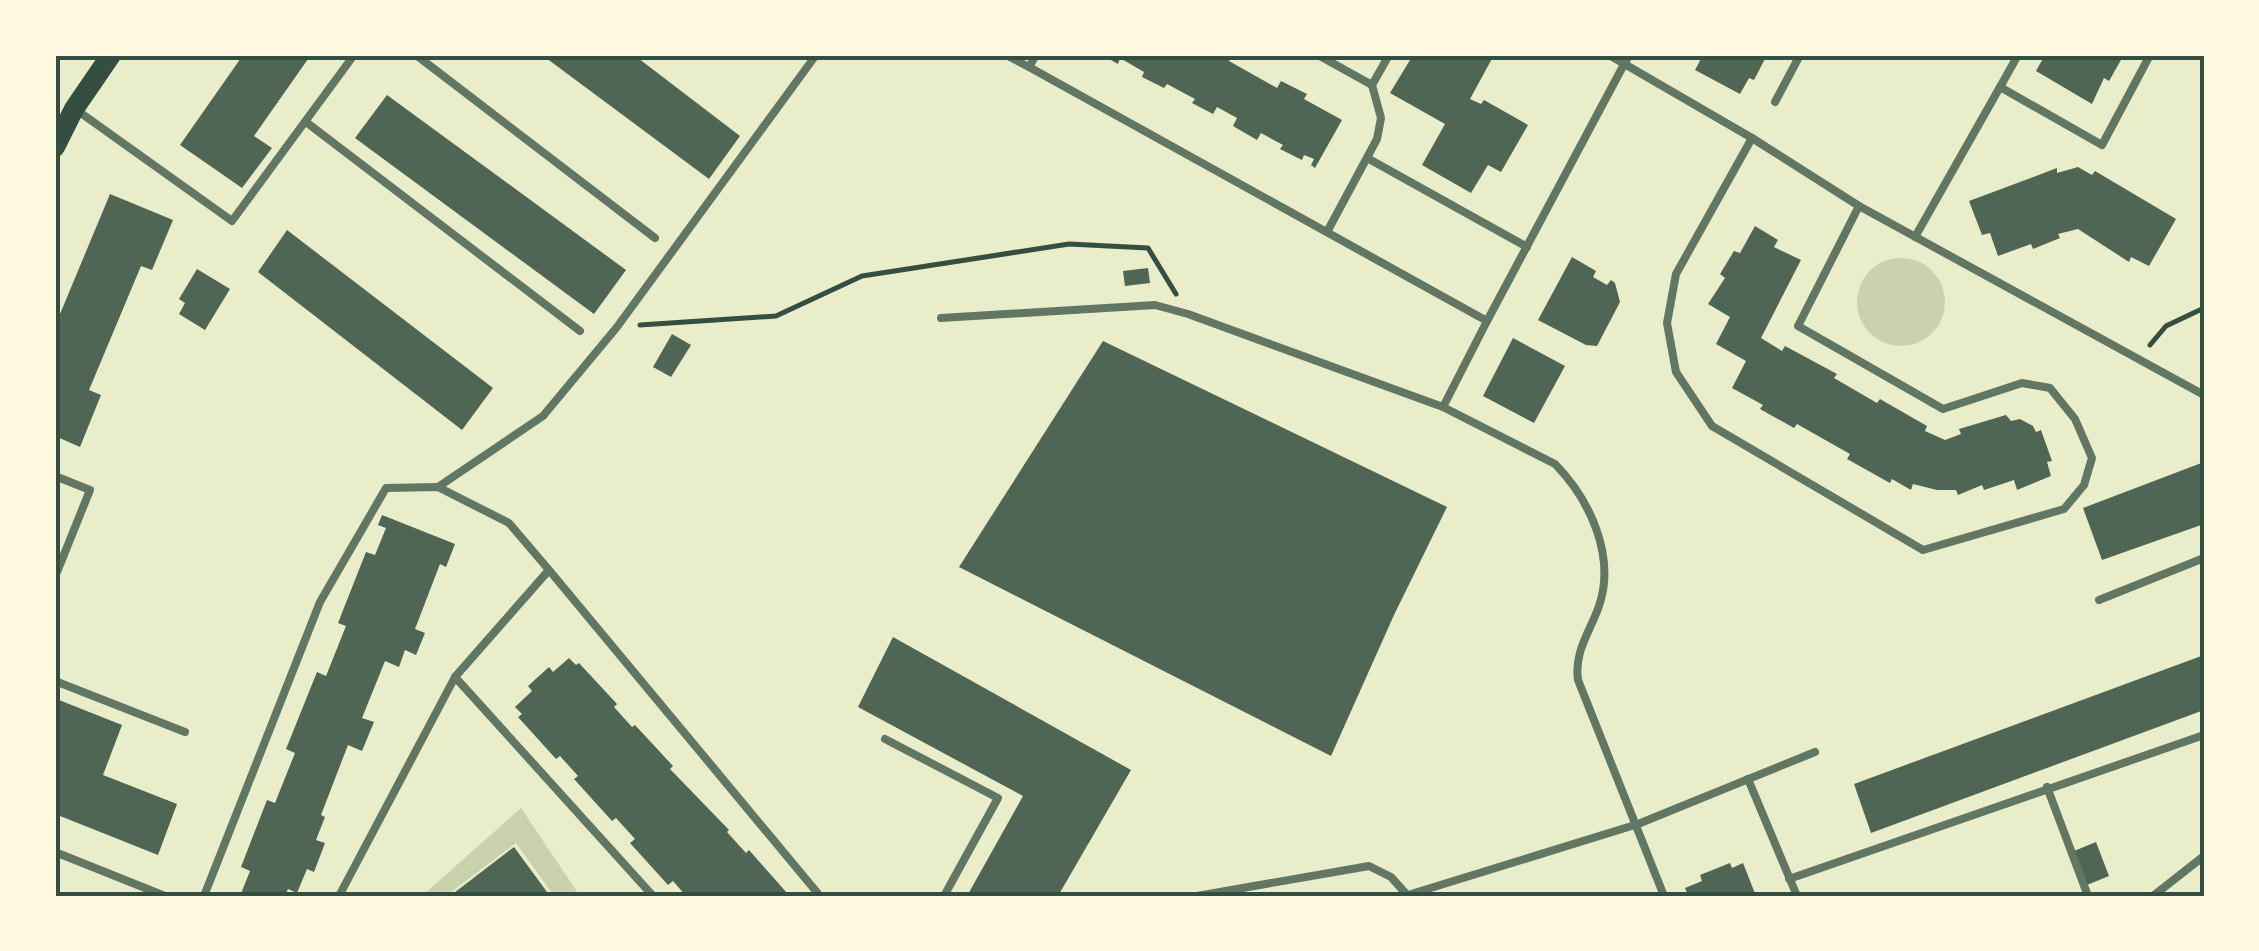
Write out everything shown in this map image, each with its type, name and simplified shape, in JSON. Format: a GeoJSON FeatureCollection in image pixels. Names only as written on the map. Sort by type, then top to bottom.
{"type":"FeatureCollection","features":[{"type":"Feature","properties":{"kind":"main road"},"geometry":{"type":"LineString","coordinates":[[55,147],[74,108],[111,55]]}},
{"type":"Feature","properties":{"kind":"lane"},"geometry":{"type":"LineString","coordinates":[[74,108],[232,221],[354,55]]}},
{"type":"Feature","properties":{"kind":"lane"},"geometry":{"type":"LineString","coordinates":[[416,55],[655,238]]}},
{"type":"Feature","properties":{"kind":"lane"},"geometry":{"type":"LineString","coordinates":[[438,487],[543,416],[616,327],[816,55]]}},
{"type":"Feature","properties":{"kind":"lane"},"geometry":{"type":"LineString","coordinates":[[1006,55],[1487,321]]}},
{"type":"Feature","properties":{"kind":"lane"},"geometry":{"type":"LineString","coordinates":[[1029,67],[1036,55]]}},
{"type":"Feature","properties":{"kind":"lane"},"geometry":{"type":"LineString","coordinates":[[1318,55],[1372,85],[1382,118],[1369,159],[1327,232]]}},
{"type":"Feature","properties":{"kind":"lane"},"geometry":{"type":"LineString","coordinates":[[1372,85],[1389,55]]}},
{"type":"Feature","properties":{"kind":"lane"},"geometry":{"type":"LineString","coordinates":[[1609,55],[1627,59],[1859,206],[2204,396]]}},
{"type":"Feature","properties":{"kind":"lane"},"geometry":{"type":"LineString","coordinates":[[1775,102],[1800,55]]}},
{"type":"Feature","properties":{"kind":"lane"},"geometry":{"type":"LineString","coordinates":[[1915,237],[2018,55]]}},
{"type":"Feature","properties":{"kind":"lane"},"geometry":{"type":"LineString","coordinates":[[2000,87],[2102,144],[2150,55]]}},
{"type":"Feature","properties":{"kind":"lane"},"geometry":{"type":"LineString","coordinates":[[1443,407],[1627,59]]}},
{"type":"Feature","properties":{"kind":"lane"},"geometry":{"type":"LineString","coordinates":[[306,122],[580,331]]}},
{"type":"Feature","properties":{"kind":"lane"},"geometry":{"type":"LineString","coordinates":[[1752,138],[1676,274],[1668,323],[1676,372],[1712,426],[1923,550],[2064,508],[2084,485],[2092,458],[2074,419],[2050,388],[2022,383],[1943,410],[1798,326],[1859,206]]}},
{"type":"Feature","properties":{"kind":"lane"},"geometry":{"type":"LineString","coordinates":[[1369,159],[1527,247]]}},
{"type":"Feature","properties":{"kind":"lane"},"geometry":{"type":"LineString","coordinates":[[941,318],[1155,305],[1443,407],[1555,464],[1567,476],[1596,527],[1605,564],[1604,585],[1576,664],[1578,680],[1664,896]]}},
{"type":"Feature","properties":{"kind":"lane"},"geometry":{"type":"LineString","coordinates":[[55,476],[90,490],[55,576]]}},
{"type":"Feature","properties":{"kind":"lane"},"geometry":{"type":"LineString","coordinates":[[204,896],[320,602],[386,488],[438,487],[509,523],[820,896]]}},
{"type":"Feature","properties":{"kind":"lane"},"geometry":{"type":"LineString","coordinates":[[2099,600],[2204,558]]}},
{"type":"Feature","properties":{"kind":"lane"},"geometry":{"type":"LineString","coordinates":[[339,896],[455,677],[549,570]]}},
{"type":"Feature","properties":{"kind":"lane"},"geometry":{"type":"LineString","coordinates":[[455,677],[653,896]]}},
{"type":"Feature","properties":{"kind":"lane"},"geometry":{"type":"LineString","coordinates":[[55,680],[185,732]]}},
{"type":"Feature","properties":{"kind":"lane"},"geometry":{"type":"LineString","coordinates":[[1790,879],[2204,736]]}},
{"type":"Feature","properties":{"kind":"lane"},"geometry":{"type":"LineString","coordinates":[[885,740],[998,798],[944,896]]}},
{"type":"Feature","properties":{"kind":"lane"},"geometry":{"type":"LineString","coordinates":[[1197,896],[1368,866],[1391,876],[1408,896],[1638,824],[1815,752]]}},
{"type":"Feature","properties":{"kind":"lane"},"geometry":{"type":"LineString","coordinates":[[1748,779],[1797,896]]}},
{"type":"Feature","properties":{"kind":"lane"},"geometry":{"type":"LineString","coordinates":[[2047,788],[2088,896]]}},
{"type":"Feature","properties":{"kind":"lane"},"geometry":{"type":"LineString","coordinates":[[55,852],[165,896]]}},
{"type":"Feature","properties":{"kind":"lane"},"geometry":{"type":"LineString","coordinates":[[2153,896],[2204,856]]}},
{"type":"Feature","properties":{"kind":"path"},"geometry":{"type":"LineString","coordinates":[[616,327],[776,316],[862,276],[1069,244],[1148,248],[1188,314]]}},
{"type":"Feature","properties":{"kind":"path"},"geometry":{"type":"LineString","coordinates":[[2140,358],[2166,326],[2204,308]]}},
{"type":"Feature","properties":{"kind":"green space"},"geometry":{"type":"Polygon","coordinates":[[[1901,258],[1926,265],[1938,277],[1945,302],[1938,327],[1926,339],[1901,346],[1876,339],[1864,327],[1857,302],[1864,277],[1876,265],[1901,258]]]}},
{"type":"Feature","properties":{"kind":"green space"},"geometry":{"type":"Polygon","coordinates":[[[521,808],[580,896],[554,896],[516,843],[446,896],[422,896],[521,808]]]}},
{"type":"Feature","properties":{"kind":"building"},"geometry":{"type":"Polygon","coordinates":[[[243,55],[302,55],[308,59],[254,136],[272,148],[242,188],[180,145],[243,55]]]}},
{"type":"Feature","properties":{"kind":"building"},"geometry":{"type":"Polygon","coordinates":[[[542,55],[634,55],[740,136],[709,179],[542,55]]]}},
{"type":"Feature","properties":{"kind":"building"},"geometry":{"type":"Polygon","coordinates":[[[1102,55],[1228,55],[1229,61],[1277,88],[1281,81],[1307,94],[1304,99],[1342,120],[1315,168],[1311,165],[1314,159],[1304,155],[1302,160],[1261,133],[1257,140],[1233,126],[1237,118],[1217,107],[1213,114],[1167,84],[1164,88],[1142,77],[1144,72],[1120,58],[1118,64],[1102,55]]]}},
{"type":"Feature","properties":{"kind":"building"},"geometry":{"type":"Polygon","coordinates":[[[1413,55],[1435,60],[1438,55],[1494,55],[1470,99],[1481,104],[1484,100],[1528,125],[1501,172],[1488,165],[1471,193],[1422,165],[1445,124],[1390,93],[1413,55]]]}},
{"type":"Feature","properties":{"kind":"building"},"geometry":{"type":"Polygon","coordinates":[[[1703,55],[1767,55],[1754,80],[1749,78],[1740,94],[1695,70],[1703,55]]]}},
{"type":"Feature","properties":{"kind":"building"},"geometry":{"type":"Polygon","coordinates":[[[2045,55],[2110,55],[2121,60],[2109,81],[2104,78],[2092,104],[2036,71],[2045,55]]]}},
{"type":"Feature","properties":{"kind":"building"},"geometry":{"type":"Polygon","coordinates":[[[387,95],[626,270],[594,314],[355,138],[387,95]]]}},
{"type":"Feature","properties":{"kind":"building"},"geometry":{"type":"Polygon","coordinates":[[[2078,167],[2092,175],[2095,171],[2176,219],[2149,266],[2131,257],[2129,262],[2078,229],[2058,234],[2060,238],[2033,249],[2031,244],[1998,256],[1990,233],[1982,235],[1969,201],[2057,168],[2057,173],[2078,167]]]}},
{"type":"Feature","properties":{"kind":"building"},"geometry":{"type":"Polygon","coordinates":[[[110,194],[173,220],[152,270],[141,266],[89,390],[101,395],[80,447],[55,436],[55,326],[110,194]]]}},
{"type":"Feature","properties":{"kind":"building"},"geometry":{"type":"Polygon","coordinates":[[[1755,226],[1778,240],[1774,247],[1801,260],[1761,338],[1782,351],[1785,346],[1837,374],[1834,378],[1877,403],[1880,399],[1927,426],[1925,431],[1945,440],[1961,434],[1959,429],[2006,415],[2011,421],[2020,419],[2036,432],[2041,430],[2052,461],[2047,462],[2051,476],[2017,490],[2014,480],[1984,490],[1982,485],[1958,495],[1956,490],[1913,484],[1911,490],[1847,459],[1850,454],[1797,424],[1794,428],[1760,409],[1763,405],[1732,388],[1746,361],[1716,344],[1730,317],[1708,304],[1725,278],[1720,274],[1734,251],[1740,253],[1755,226]]]}},
{"type":"Feature","properties":{"kind":"building"},"geometry":{"type":"Polygon","coordinates":[[[287,230],[493,388],[462,430],[258,272],[287,230]]]}},
{"type":"Feature","properties":{"kind":"building"},"geometry":{"type":"Polygon","coordinates":[[[1572,257],[1596,271],[1593,277],[1607,285],[1611,280],[1615,283],[1620,302],[1597,346],[1586,345],[1538,320],[1572,257]]]}},
{"type":"Feature","properties":{"kind":"building"},"geometry":{"type":"Polygon","coordinates":[[[1148,268],[1150,283],[1125,286],[1123,271],[1148,268]]]}},
{"type":"Feature","properties":{"kind":"building"},"geometry":{"type":"Polygon","coordinates":[[[197,269],[230,289],[205,330],[179,314],[185,303],[179,299],[197,269]]]}},
{"type":"Feature","properties":{"kind":"building"},"geometry":{"type":"Polygon","coordinates":[[[672,334],[691,345],[671,377],[653,367],[672,334]]]}},
{"type":"Feature","properties":{"kind":"building"},"geometry":{"type":"Polygon","coordinates":[[[1513,338],[1565,366],[1534,423],[1483,396],[1513,338]]]}},
{"type":"Feature","properties":{"kind":"building"},"geometry":{"type":"Polygon","coordinates":[[[1103,341],[1447,507],[1331,756],[959,567],[1103,341]]]}},
{"type":"Feature","properties":{"kind":"building"},"geometry":{"type":"Polygon","coordinates":[[[2204,462],[2204,524],[2102,560],[2083,508],[2204,462]]]}},
{"type":"Feature","properties":{"kind":"building"},"geometry":{"type":"Polygon","coordinates":[[[382,515],[455,544],[446,567],[440,564],[415,629],[425,633],[416,655],[405,650],[399,667],[385,661],[362,718],[374,722],[362,751],[348,745],[321,815],[325,817],[316,840],[325,843],[314,872],[307,869],[297,893],[288,889],[285,896],[240,896],[250,871],[241,867],[267,800],[275,803],[295,753],[286,749],[317,672],[326,676],[346,626],[338,623],[366,552],[375,555],[386,528],[378,525],[382,515]]]}},
{"type":"Feature","properties":{"kind":"building"},"geometry":{"type":"Polygon","coordinates":[[[893,637],[1131,770],[1058,896],[967,896],[1023,796],[858,707],[893,637]]]}},
{"type":"Feature","properties":{"kind":"building"},"geometry":{"type":"Polygon","coordinates":[[[2204,655],[2204,710],[1871,833],[1854,784],[2204,655]]]}},
{"type":"Feature","properties":{"kind":"building"},"geometry":{"type":"Polygon","coordinates":[[[569,658],[576,665],[579,663],[617,704],[614,707],[632,727],[635,725],[746,853],[749,850],[787,893],[686,896],[673,881],[668,885],[630,843],[635,839],[616,818],[612,821],[574,779],[578,776],[560,756],[556,759],[518,717],[522,714],[515,707],[532,691],[528,686],[549,667],[553,672],[569,658]]]}},
{"type":"Feature","properties":{"kind":"building"},"geometry":{"type":"Polygon","coordinates":[[[59,700],[122,725],[103,775],[177,804],[158,855],[55,814],[55,712],[59,700]]]}},
{"type":"Feature","properties":{"kind":"building"},"geometry":{"type":"Polygon","coordinates":[[[2096,842],[2109,876],[2087,885],[2074,851],[2096,842]]]}},
{"type":"Feature","properties":{"kind":"building"},"geometry":{"type":"Polygon","coordinates":[[[514,847],[550,896],[450,896],[514,847]]]}},
{"type":"Feature","properties":{"kind":"building"},"geometry":{"type":"Polygon","coordinates":[[[1730,863],[1732,868],[1743,863],[1756,896],[1688,896],[1685,888],[1702,881],[1700,875],[1730,863]]]}}]}
